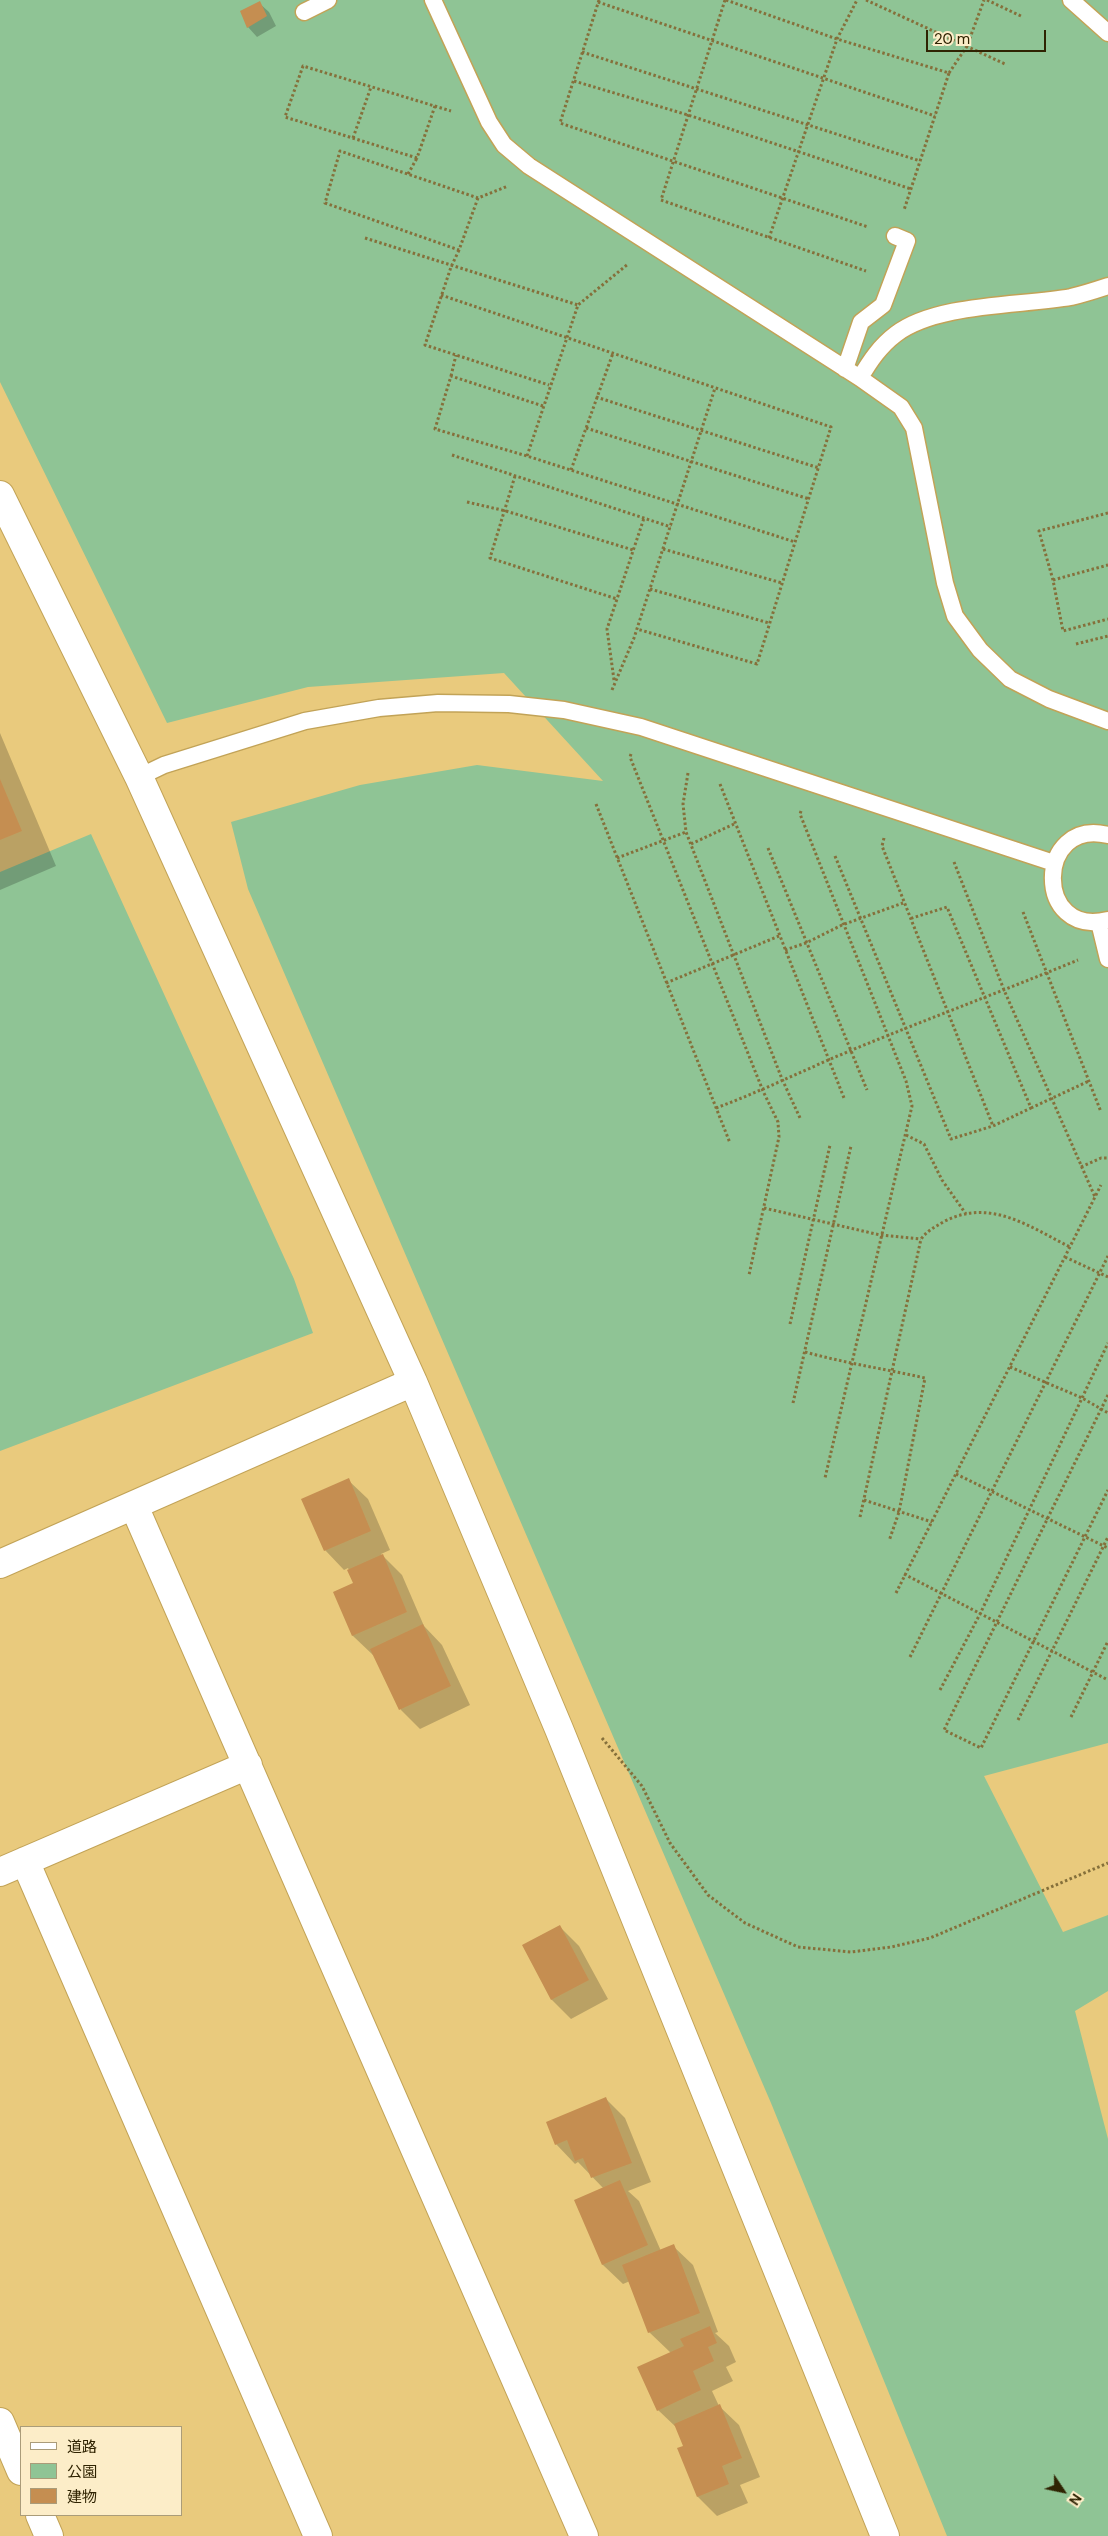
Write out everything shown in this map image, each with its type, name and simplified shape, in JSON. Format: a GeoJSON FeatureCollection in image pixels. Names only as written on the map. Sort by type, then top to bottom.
{"type":"FeatureCollection","features":[{"type":"Feature","properties":{"kind":"street"},"geometry":{"type":"LineString","coordinates":[[0,495],[138,777],[413,1382],[559,1729],[885,2536]]}},
{"type":"Feature","properties":{"kind":"street"},"geometry":{"type":"LineString","coordinates":[[0,1564],[413,1382]]}},
{"type":"Feature","properties":{"kind":"street"},"geometry":{"type":"LineString","coordinates":[[134,1506],[584,2536]]}},
{"type":"Feature","properties":{"kind":"street"},"geometry":{"type":"LineString","coordinates":[[0,1872],[248,1765]]}},
{"type":"Feature","properties":{"kind":"street"},"geometry":{"type":"LineString","coordinates":[[25,1861],[318,2536]]}},
{"type":"Feature","properties":{"kind":"street"},"geometry":{"type":"LineString","coordinates":[[0,2422],[20,2469]]}},
{"type":"Feature","properties":{"kind":"street"},"geometry":{"type":"LineString","coordinates":[[40,2516],[49,2536]]}},
{"type":"Feature","properties":{"kind":"lane"},"geometry":{"type":"LineString","coordinates":[[304,12],[328,0]]}},
{"type":"Feature","properties":{"kind":"lane"},"geometry":{"type":"LineString","coordinates":[[434,0],[484,110],[504,145],[527,165],[860,378],[901,407],[914,428],[945,583],[956,616],[980,650],[1010,680],[1050,699],[1108,720]]}},
{"type":"Feature","properties":{"kind":"lane"},"geometry":{"type":"LineString","coordinates":[[1071,0],[1108,33]]}},
{"type":"Feature","properties":{"kind":"lane"},"geometry":{"type":"LineString","coordinates":[[845,369],[861,322],[883,306],[907,241],[895,236]]}},
{"type":"Feature","properties":{"kind":"lane"},"geometry":{"type":"LineString","coordinates":[[860,378],[872,357],[896,334],[919,322],[944,314],[1072,297],[1108,286]]}},
{"type":"Feature","properties":{"kind":"lane"},"geometry":{"type":"LineString","coordinates":[[138,777],[164,765],[305,721],[378,708],[438,703],[509,704],[564,710],[603,717],[641,727],[1054,863]]}},
{"type":"Feature","properties":{"kind":"lane"},"geometry":{"type":"LineString","coordinates":[[1108,836],[1085,834],[1072,840],[1062,849],[1054,863],[1051,876],[1053,891],[1060,904],[1070,915],[1084,921],[1104,921],[1108,959]]}},
{"type":"Feature","properties":{"kind":"path"},"geometry":{"type":"LineString","coordinates":[[949,73],[837,39],[725,0],[661,200],[881,276],[949,73],[966,46],[986,0],[1024,17]]}},
{"type":"Feature","properties":{"kind":"path"},"geometry":{"type":"LineString","coordinates":[[769,238],[837,39],[857,0]]}},
{"type":"Feature","properties":{"kind":"path"},"geometry":{"type":"LineString","coordinates":[[866,0],[1005,64]]}},
{"type":"Feature","properties":{"kind":"path"},"geometry":{"type":"LineString","coordinates":[[895,236],[560,123],[599,1],[711,42],[935,116]]}},
{"type":"Feature","properties":{"kind":"path"},"geometry":{"type":"LineString","coordinates":[[582,52],[920,161]]}},
{"type":"Feature","properties":{"kind":"path"},"geometry":{"type":"LineString","coordinates":[[417,158],[284,117],[303,66],[462,115],[484,110]]}},
{"type":"Feature","properties":{"kind":"path"},"geometry":{"type":"LineString","coordinates":[[573,81],[688,115],[911,189]]}},
{"type":"Feature","properties":{"kind":"path"},"geometry":{"type":"LineString","coordinates":[[353,138],[372,87]]}},
{"type":"Feature","properties":{"kind":"path"},"geometry":{"type":"LineString","coordinates":[[408,174],[417,158],[435,106]]}},
{"type":"Feature","properties":{"kind":"path"},"geometry":{"type":"LineString","coordinates":[[459,250],[325,203],[340,152],[478,198],[516,183]]}},
{"type":"Feature","properties":{"kind":"path"},"geometry":{"type":"LineString","coordinates":[[478,198],[459,250],[450,267],[425,345],[550,384]]}},
{"type":"Feature","properties":{"kind":"path"},"geometry":{"type":"LineString","coordinates":[[365,238],[450,267],[578,304]]}},
{"type":"Feature","properties":{"kind":"path"},"geometry":{"type":"LineString","coordinates":[[527,456],[578,304],[633,260]]}},
{"type":"Feature","properties":{"kind":"path"},"geometry":{"type":"LineString","coordinates":[[441,295],[831,427],[757,664],[637,629]]}},
{"type":"Feature","properties":{"kind":"path"},"geometry":{"type":"LineString","coordinates":[[571,470],[613,353]]}},
{"type":"Feature","properties":{"kind":"path"},"geometry":{"type":"LineString","coordinates":[[456,355],[435,429],[527,456],[795,542]]}},
{"type":"Feature","properties":{"kind":"path"},"geometry":{"type":"LineString","coordinates":[[451,376],[543,406]]}},
{"type":"Feature","properties":{"kind":"path"},"geometry":{"type":"LineString","coordinates":[[603,717],[637,629],[715,388]]}},
{"type":"Feature","properties":{"kind":"path"},"geometry":{"type":"LineString","coordinates":[[596,397],[818,468]]}},
{"type":"Feature","properties":{"kind":"path"},"geometry":{"type":"LineString","coordinates":[[586,428],[809,499]]}},
{"type":"Feature","properties":{"kind":"path"},"geometry":{"type":"LineString","coordinates":[[452,455],[671,526]]}},
{"type":"Feature","properties":{"kind":"path"},"geometry":{"type":"LineString","coordinates":[[515,476],[506,511],[490,558],[617,599]]}},
{"type":"Feature","properties":{"kind":"path"},"geometry":{"type":"LineString","coordinates":[[467,502],[506,511],[633,550]]}},
{"type":"Feature","properties":{"kind":"path"},"geometry":{"type":"LineString","coordinates":[[1108,513],[1039,531],[1053,580],[1063,631],[1108,619]]}},
{"type":"Feature","properties":{"kind":"path"},"geometry":{"type":"LineString","coordinates":[[615,682],[607,629],[644,518]]}},
{"type":"Feature","properties":{"kind":"path"},"geometry":{"type":"LineString","coordinates":[[663,549],[782,583]]}},
{"type":"Feature","properties":{"kind":"path"},"geometry":{"type":"LineString","coordinates":[[1053,580],[1108,566]]}},
{"type":"Feature","properties":{"kind":"path"},"geometry":{"type":"LineString","coordinates":[[650,589],[769,624]]}},
{"type":"Feature","properties":{"kind":"path"},"geometry":{"type":"LineString","coordinates":[[1076,644],[1108,636]]}},
{"type":"Feature","properties":{"kind":"path"},"geometry":{"type":"LineString","coordinates":[[641,727],[630,757],[763,1091],[778,1122],[779,1137],[749,1276]]}},
{"type":"Feature","properties":{"kind":"path"},"geometry":{"type":"LineString","coordinates":[[696,744],[685,781],[683,804],[686,832],[782,1079],[800,1118]]}},
{"type":"Feature","properties":{"kind":"path"},"geometry":{"type":"LineString","coordinates":[[809,781],[800,814],[842,925],[906,1080],[912,1106],[880,1234],[825,1478]]}},
{"type":"Feature","properties":{"kind":"path"},"geometry":{"type":"LineString","coordinates":[[720,784],[734,824],[844,1098]]}},
{"type":"Feature","properties":{"kind":"path"},"geometry":{"type":"LineString","coordinates":[[596,804],[730,1143]]}},
{"type":"Feature","properties":{"kind":"path"},"geometry":{"type":"LineString","coordinates":[[691,844],[734,824]]}},
{"type":"Feature","properties":{"kind":"path"},"geometry":{"type":"LineString","coordinates":[[617,858],[686,832]]}},
{"type":"Feature","properties":{"kind":"path"},"geometry":{"type":"LineString","coordinates":[[963,834],[954,863],[1004,990],[1095,1198]]}},
{"type":"Feature","properties":{"kind":"path"},"geometry":{"type":"LineString","coordinates":[[882,846],[909,919],[993,1126]]}},
{"type":"Feature","properties":{"kind":"path"},"geometry":{"type":"LineString","coordinates":[[768,848],[867,1090]]}},
{"type":"Feature","properties":{"kind":"path"},"geometry":{"type":"LineString","coordinates":[[835,856],[951,1139],[993,1126],[1089,1080]]}},
{"type":"Feature","properties":{"kind":"path"},"geometry":{"type":"LineString","coordinates":[[785,950],[806,943],[842,925],[861,920],[903,903]]}},
{"type":"Feature","properties":{"kind":"path"},"geometry":{"type":"LineString","coordinates":[[909,919],[947,907],[1031,1108]]}},
{"type":"Feature","properties":{"kind":"path"},"geometry":{"type":"LineString","coordinates":[[1023,912],[1101,1112]]}},
{"type":"Feature","properties":{"kind":"path"},"geometry":{"type":"LineString","coordinates":[[666,983],[779,936]]}},
{"type":"Feature","properties":{"kind":"path"},"geometry":{"type":"LineString","coordinates":[[716,1108],[763,1091],[782,1079],[830,1061],[851,1050],[888,1037],[906,1028],[1080,959]]}},
{"type":"Feature","properties":{"kind":"path"},"geometry":{"type":"LineString","coordinates":[[906,1136],[924,1144],[942,1180],[966,1214]]}},
{"type":"Feature","properties":{"kind":"path"},"geometry":{"type":"LineString","coordinates":[[790,1324],[830,1145]]}},
{"type":"Feature","properties":{"kind":"path"},"geometry":{"type":"LineString","coordinates":[[793,1403],[851,1146]]}},
{"type":"Feature","properties":{"kind":"path"},"geometry":{"type":"LineString","coordinates":[[1081,1167],[1102,1158],[1108,1158]]}},
{"type":"Feature","properties":{"kind":"path"},"geometry":{"type":"LineString","coordinates":[[896,1593],[1101,1185]]}},
{"type":"Feature","properties":{"kind":"path"},"geometry":{"type":"LineString","coordinates":[[764,1208],[833,1225],[921,1240]]}},
{"type":"Feature","properties":{"kind":"path"},"geometry":{"type":"LineString","coordinates":[[860,1517],[921,1240],[927,1231],[953,1218],[978,1211],[1010,1217],[1070,1247]]}},
{"type":"Feature","properties":{"kind":"path"},"geometry":{"type":"LineString","coordinates":[[910,1657],[1108,1256]]}},
{"type":"Feature","properties":{"kind":"path"},"geometry":{"type":"LineString","coordinates":[[1065,1257],[1108,1277]]}},
{"type":"Feature","properties":{"kind":"path"},"geometry":{"type":"LineString","coordinates":[[940,1690],[980,1614],[1108,1344]]}},
{"type":"Feature","properties":{"kind":"path"},"geometry":{"type":"LineString","coordinates":[[805,1352],[851,1364],[892,1370],[925,1378],[899,1512],[889,1540]]}},
{"type":"Feature","properties":{"kind":"path"},"geometry":{"type":"LineString","coordinates":[[1010,1367],[1082,1398],[1108,1413]]}},
{"type":"Feature","properties":{"kind":"path"},"geometry":{"type":"LineString","coordinates":[[1108,1395],[944,1730],[980,1748],[1108,1490]]}},
{"type":"Feature","properties":{"kind":"path"},"geometry":{"type":"LineString","coordinates":[[956,1474],[1108,1548]]}},
{"type":"Feature","properties":{"kind":"path"},"geometry":{"type":"LineString","coordinates":[[864,1500],[932,1522]]}},
{"type":"Feature","properties":{"kind":"path"},"geometry":{"type":"LineString","coordinates":[[1018,1720],[1108,1537]]}},
{"type":"Feature","properties":{"kind":"path"},"geometry":{"type":"LineString","coordinates":[[904,1574],[1108,1680]]}},
{"type":"Feature","properties":{"kind":"path"},"geometry":{"type":"LineString","coordinates":[[1071,1717],[1108,1641]]}},
{"type":"Feature","properties":{"kind":"path"},"geometry":{"type":"LineString","coordinates":[[559,1729],[579,1728],[599,1735],[642,1786],[670,1843],[708,1895],[745,1923],[798,1947],[851,1952],[891,1947],[930,1938],[1108,1862]]}},
{"type":"Feature","properties":{"kind":"green space"},"geometry":{"type":"Polygon","coordinates":[[[0,0],[1108,0],[1108,1743],[984,1776],[1063,1932],[1108,1915],[1108,1991],[1075,2011],[1108,2139],[1108,2536],[947,2536],[771,2103],[248,889],[231,822],[360,785],[477,765],[603,781],[504,673],[308,687],[167,723],[0,382],[0,0]]]}},
{"type":"Feature","properties":{"kind":"green space"},"geometry":{"type":"Polygon","coordinates":[[[91,834],[294,1279],[313,1333],[0,1451],[0,872],[91,834]]]}},
{"type":"Feature","properties":{"kind":"building"},"geometry":{"type":"Polygon","coordinates":[[[260,1],[267,16],[247,28],[240,11],[260,1]]]}},
{"type":"Feature","properties":{"kind":"building"},"geometry":{"type":"Polygon","coordinates":[[[0,779],[22,831],[0,840],[0,779]]]}},
{"type":"Feature","properties":{"kind":"building"},"geometry":{"type":"Polygon","coordinates":[[[349,1478],[371,1531],[324,1551],[301,1499],[349,1478]]]}},
{"type":"Feature","properties":{"kind":"building"},"geometry":{"type":"Polygon","coordinates":[[[383,1554],[407,1612],[352,1636],[333,1592],[353,1583],[347,1570],[383,1554]]]}},
{"type":"Feature","properties":{"kind":"building"},"geometry":{"type":"Polygon","coordinates":[[[423,1624],[451,1686],[399,1710],[370,1649],[423,1624]]]}},
{"type":"Feature","properties":{"kind":"building"},"geometry":{"type":"Polygon","coordinates":[[[560,1925],[589,1980],[551,2000],[522,1945],[560,1925]]]}},
{"type":"Feature","properties":{"kind":"building"},"geometry":{"type":"Polygon","coordinates":[[[606,2097],[632,2163],[591,2178],[583,2158],[575,2161],[567,2140],[555,2145],[546,2122],[606,2097]]]}},
{"type":"Feature","properties":{"kind":"building"},"geometry":{"type":"Polygon","coordinates":[[[620,2180],[648,2245],[602,2265],[574,2200],[620,2180]]]}},
{"type":"Feature","properties":{"kind":"building"},"geometry":{"type":"Polygon","coordinates":[[[674,2244],[700,2313],[648,2333],[622,2265],[674,2244]]]}},
{"type":"Feature","properties":{"kind":"building"},"geometry":{"type":"Polygon","coordinates":[[[710,2326],[717,2343],[708,2347],[714,2361],[693,2371],[701,2390],[657,2411],[637,2367],[684,2346],[680,2339],[710,2326]]]}},
{"type":"Feature","properties":{"kind":"building"},"geometry":{"type":"Polygon","coordinates":[[[720,2404],[742,2458],[722,2466],[729,2484],[697,2497],[677,2448],[683,2446],[674,2424],[720,2404]]]}}]}
